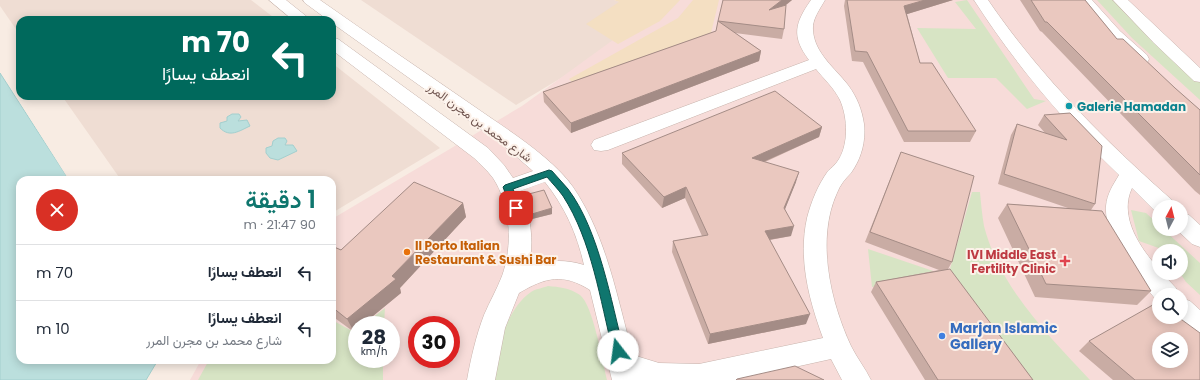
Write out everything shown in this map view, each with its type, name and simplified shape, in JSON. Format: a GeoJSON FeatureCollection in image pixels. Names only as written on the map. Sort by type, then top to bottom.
{"type":"FeatureCollection","features":[{"type":"Feature","properties":{"kind":"street"},"geometry":{"type":"LineString","coordinates":[[276,0],[298,16]]}},
{"type":"Feature","properties":{"kind":"street","name":"شارع محمد بن مجرن المرر"},"geometry":{"type":"LineString","coordinates":[[310,0],[333,16]]}},
{"type":"Feature","properties":{"kind":"street"},"geometry":{"type":"LineString","coordinates":[[818,0],[810,10],[806,20],[805,28],[808,44],[818,62],[844,93],[855,120],[856,133],[854,147],[843,168],[835,177],[821,204],[815,235],[815,254],[817,274],[838,346],[856,380]]}},
{"type":"Feature","properties":{"kind":"street"},"geometry":{"type":"LineString","coordinates":[[981,0],[1032,71],[1061,104],[1129,174],[1157,200]]}},
{"type":"Feature","properties":{"kind":"street"},"geometry":{"type":"LineString","coordinates":[[1084,0],[1114,34],[1153,70]]}},
{"type":"Feature","properties":{"kind":"street"},"geometry":{"type":"LineString","coordinates":[[1120,0],[1200,77]]}},
{"type":"Feature","properties":{"kind":"street","name":"شارع محمد بن مجرن المرر"},"geometry":{"type":"LineString","coordinates":[[336,18],[510,141],[549,173],[565,192],[578,215],[590,242],[624,372]]}},
{"type":"Feature","properties":{"kind":"street","name":"شارع محمد بن مجرن المرر"},"geometry":{"type":"LineString","coordinates":[[336,45],[481,153],[502,176],[508,187],[516,208],[520,238],[520,254],[516,270],[498,312],[488,341],[481,380]]}},
{"type":"Feature","properties":{"kind":"street"},"geometry":{"type":"LineString","coordinates":[[600,146],[818,62]]}},
{"type":"Feature","properties":{"kind":"street"},"geometry":{"type":"LineString","coordinates":[[508,187],[549,173]]}},
{"type":"Feature","properties":{"kind":"street"},"geometry":{"type":"LineString","coordinates":[[1129,174],[1120,189],[1117,198],[1117,212],[1120,227],[1127,244],[1161,288]]}},
{"type":"Feature","properties":{"kind":"street"},"geometry":{"type":"LineString","coordinates":[[1188,227],[1200,238]]}},
{"type":"Feature","properties":{"kind":"street"},"geometry":{"type":"LineString","coordinates":[[510,286],[534,272],[549,269],[576,271],[589,276],[600,284]]}},
{"type":"Feature","properties":{"kind":"street"},"geometry":{"type":"LineString","coordinates":[[1188,314],[1200,324]]}},
{"type":"Feature","properties":{"kind":"street"},"geometry":{"type":"LineString","coordinates":[[624,372],[699,376],[838,346]]}},
{"type":"Feature","properties":{"kind":"shaded area"},"geometry":{"type":"Polygon","coordinates":[[[0,0],[251,0],[272,16],[16,16],[16,29],[0,6],[0,0]]]}},
{"type":"Feature","properties":{"kind":"shaded area"},"geometry":{"type":"Polygon","coordinates":[[[361,0],[614,0],[620,2],[618,44],[516,105],[361,0]]]}},
{"type":"Feature","properties":{"kind":"shaded area"},"geometry":{"type":"Polygon","coordinates":[[[668,0],[1200,0],[1200,380],[190,380],[199,364],[336,364],[336,217],[522,106],[668,0]]]}},
{"type":"Feature","properties":{"kind":"shaded area"},"geometry":{"type":"Polygon","coordinates":[[[336,66],[440,148],[336,211],[336,176],[118,176],[65,100],[336,100],[336,66]]]}},
{"type":"Feature","properties":{"kind":"green space"},"geometry":{"type":"Polygon","coordinates":[[[967,0],[1034,99],[1046,101],[1027,109],[996,78],[948,78],[917,28],[976,29],[955,2],[967,0]]]}},
{"type":"Feature","properties":{"kind":"green space"},"geometry":{"type":"Polygon","coordinates":[[[1097,0],[1114,0],[1200,82],[1200,100],[1132,38],[1097,0]]]}},
{"type":"Feature","properties":{"kind":"green space"},"geometry":{"type":"Polygon","coordinates":[[[972,192],[980,192],[984,226],[991,249],[1013,290],[1042,328],[1090,380],[1023,380],[944,277],[872,287],[868,249],[948,276],[972,192]]]}},
{"type":"Feature","properties":{"kind":"green space"},"geometry":{"type":"Polygon","coordinates":[[[1131,210],[1146,213],[1152,219],[1152,236],[1171,236],[1179,244],[1152,244],[1152,246],[1139,241],[1131,210]]]}},
{"type":"Feature","properties":{"kind":"green space"},"geometry":{"type":"Polygon","coordinates":[[[1188,252],[1200,263],[1200,295],[1185,280],[1188,280],[1188,252]]]}},
{"type":"Feature","properties":{"kind":"green space"},"geometry":{"type":"Polygon","coordinates":[[[548,286],[568,289],[580,295],[585,301],[593,322],[607,380],[490,380],[499,345],[508,320],[522,300],[531,292],[548,286]]]}},
{"type":"Feature","properties":{"kind":"green space"},"geometry":{"type":"Polygon","coordinates":[[[385,308],[385,316],[375,316],[385,308]]]}},
{"type":"Feature","properties":{"kind":"green space"},"geometry":{"type":"Polygon","coordinates":[[[336,322],[348,329],[348,368],[383,368],[383,380],[198,380],[207,364],[336,364],[336,322]]]}},
{"type":"Feature","properties":{"kind":"sand"},"geometry":{"type":"Polygon","coordinates":[[[614,0],[680,0],[660,21],[618,44],[586,24],[619,2],[614,0]]]}},
{"type":"Feature","properties":{"kind":"sand"},"geometry":{"type":"Polygon","coordinates":[[[693,0],[719,0],[711,33],[576,86],[569,79],[678,18],[693,0]]]}},
{"type":"Feature","properties":{"kind":"water"},"geometry":{"type":"Polygon","coordinates":[[[0,73],[66,176],[16,176],[16,364],[156,364],[146,380],[0,380],[0,73]]]}},
{"type":"Feature","properties":{"kind":"water"},"geometry":{"type":"Polygon","coordinates":[[[232,114],[239,114],[241,117],[238,121],[247,120],[250,126],[235,133],[227,133],[224,131],[220,128],[220,123],[227,121],[227,117],[232,114]]]}},
{"type":"Feature","properties":{"kind":"water"},"geometry":{"type":"Polygon","coordinates":[[[278,138],[285,138],[287,141],[285,145],[293,145],[297,151],[278,160],[270,158],[266,153],[266,148],[272,146],[273,141],[278,138]]]}},
{"type":"Feature","properties":{"kind":"pier"},"geometry":{"type":"Polygon","coordinates":[[[0,71],[16,94],[16,96],[0,71]]]}},
{"type":"Feature","properties":{"kind":"pier"},"geometry":{"type":"Polygon","coordinates":[[[18,100],[20,100],[68,176],[66,176],[18,100]]]}},
{"type":"Feature","properties":{"kind":"building"},"geometry":{"type":"Polygon","coordinates":[[[723,0],[782,0],[769,10],[786,5],[784,29],[718,21],[723,0]]]}},
{"type":"Feature","properties":{"kind":"building"},"geometry":{"type":"Polygon","coordinates":[[[847,0],[925,0],[904,6],[920,63],[932,63],[976,131],[908,131],[867,52],[855,51],[847,0]]]}},
{"type":"Feature","properties":{"kind":"building"},"geometry":{"type":"Polygon","coordinates":[[[1031,0],[1085,0],[1117,39],[1123,39],[1200,110],[1200,175],[1047,22],[1045,22],[1031,0]]]}},
{"type":"Feature","properties":{"kind":"building"},"geometry":{"type":"Polygon","coordinates":[[[718,21],[761,51],[571,123],[543,92],[716,31],[718,21]]]}},
{"type":"Feature","properties":{"kind":"building"},"geometry":{"type":"Polygon","coordinates":[[[775,91],[822,127],[752,158],[799,172],[784,208],[794,226],[765,231],[810,314],[710,334],[673,241],[708,235],[686,187],[664,197],[622,153],[775,91]]]}},
{"type":"Feature","properties":{"kind":"building"},"geometry":{"type":"Polygon","coordinates":[[[1070,113],[1102,146],[1095,204],[1004,174],[1017,124],[1067,140],[1044,115],[1070,113]]]}},
{"type":"Feature","properties":{"kind":"building"},"geometry":{"type":"Polygon","coordinates":[[[901,152],[974,176],[952,262],[870,232],[901,152]]]}},
{"type":"Feature","properties":{"kind":"building"},"geometry":{"type":"Polygon","coordinates":[[[414,182],[463,203],[392,276],[396,279],[351,316],[348,316],[347,319],[336,310],[336,248],[341,250],[414,182]]]}},
{"type":"Feature","properties":{"kind":"building"},"geometry":{"type":"Polygon","coordinates":[[[544,190],[552,208],[532,214],[525,195],[544,190]]]}},
{"type":"Feature","properties":{"kind":"building","name":"IVI Middle East Fertility Clinic"},"geometry":{"type":"Polygon","coordinates":[[[1007,204],[1102,211],[1151,291],[1046,284],[1007,204]]]}},
{"type":"Feature","properties":{"kind":"building","name":"Marjan Islamic Gallery"},"geometry":{"type":"Polygon","coordinates":[[[950,269],[1033,380],[938,380],[876,282],[950,269]]]}},
{"type":"Feature","properties":{"kind":"building"},"geometry":{"type":"Polygon","coordinates":[[[1152,305],[1152,324],[1188,324],[1200,333],[1200,380],[1135,380],[1089,341],[1152,305]]]}},
{"type":"Feature","properties":{"kind":"building"},"geometry":{"type":"Polygon","coordinates":[[[795,366],[824,380],[736,380],[737,379],[795,366]]]}},
{"type":"Feature","properties":{"kind":"place","name":"Galerie Hamadan"},"geometry":{"type":"Point","coordinates":[1069,106]}},
{"type":"Feature","properties":{"kind":"place","name":"Il Porto Italian Restaurant & Sushi Bar"},"geometry":{"type":"Point","coordinates":[407,252]}},
{"type":"Feature","properties":{"kind":"place","name":"IVI Middle East Fertility Clinic"},"geometry":{"type":"Point","coordinates":[1065,261]}},
{"type":"Feature","properties":{"kind":"place","name":"Marjan Islamic Gallery"},"geometry":{"type":"Point","coordinates":[942,336]}},
{"type":"Feature","properties":{"kind":"route"},"geometry":{"type":"LineString","coordinates":[[516,208],[508,187],[549,173],[565,192],[578,215],[590,242],[618,351]]}}]}
